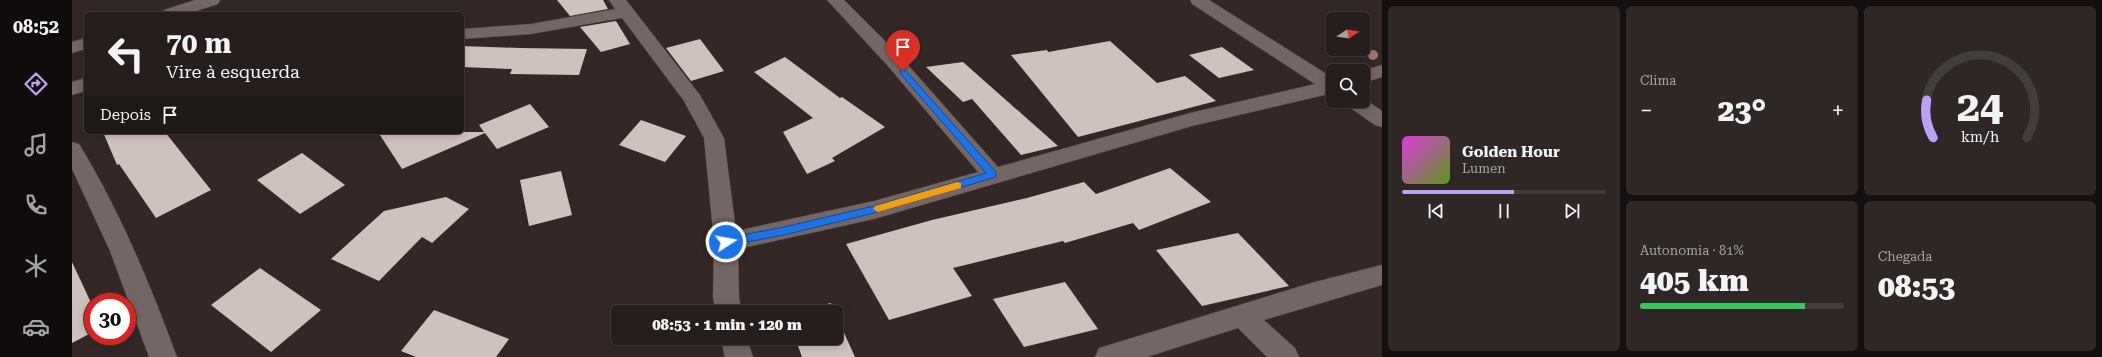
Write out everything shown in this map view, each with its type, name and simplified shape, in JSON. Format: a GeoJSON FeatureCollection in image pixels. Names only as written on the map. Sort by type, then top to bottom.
{"type":"FeatureCollection","features":[{"type":"Feature","properties":{"kind":"street"},"geometry":{"type":"LineString","coordinates":[[176,12],[212,0]]}},
{"type":"Feature","properties":{"kind":"street"},"geometry":{"type":"LineString","coordinates":[[835,0],[894,61],[993,175]]}},
{"type":"Feature","properties":{"kind":"street"},"geometry":{"type":"LineString","coordinates":[[1198,0],[1326,82]]}},
{"type":"Feature","properties":{"kind":"street"},"geometry":{"type":"LineString","coordinates":[[464,34],[531,29],[622,6],[693,99],[714,138],[726,242],[727,305]]}},
{"type":"Feature","properties":{"kind":"street"},"geometry":{"type":"LineString","coordinates":[[72,48],[84,44]]}},
{"type":"Feature","properties":{"kind":"street"},"geometry":{"type":"LineString","coordinates":[[1370,75],[1382,71]]}},
{"type":"Feature","properties":{"kind":"street"},"geometry":{"type":"LineString","coordinates":[[72,89],[84,85]]}},
{"type":"Feature","properties":{"kind":"street"},"geometry":{"type":"LineString","coordinates":[[726,242],[784,231],[874,210],[1190,120],[1326,87]]}},
{"type":"Feature","properties":{"kind":"street"},"geometry":{"type":"LineString","coordinates":[[1364,108],[1382,120]]}},
{"type":"Feature","properties":{"kind":"street"},"geometry":{"type":"LineString","coordinates":[[72,149],[95,189],[120,242],[143,300],[163,357]]}},
{"type":"Feature","properties":{"kind":"street"},"geometry":{"type":"LineString","coordinates":[[1108,357],[1242,315],[1382,275]]}},
{"type":"Feature","properties":{"kind":"street"},"geometry":{"type":"LineString","coordinates":[[1242,315],[1285,357]]}},
{"type":"Feature","properties":{"kind":"street"},"geometry":{"type":"LineString","coordinates":[[736,345],[739,357]]}},
{"type":"Feature","properties":{"kind":"building"},"geometry":{"type":"Polygon","coordinates":[[[557,0],[603,0],[608,9],[570,16],[557,0]]]}},
{"type":"Feature","properties":{"kind":"building"},"geometry":{"type":"Polygon","coordinates":[[[616,21],[630,44],[601,52],[580,27],[616,21]]]}},
{"type":"Feature","properties":{"kind":"building"},"geometry":{"type":"Polygon","coordinates":[[[700,39],[724,71],[691,81],[666,48],[700,39]]]}},
{"type":"Feature","properties":{"kind":"building"},"geometry":{"type":"Polygon","coordinates":[[[1110,41],[1157,83],[1185,76],[1216,101],[1078,137],[1011,55],[1047,50],[1048,52],[1110,41]]]}},
{"type":"Feature","properties":{"kind":"building"},"geometry":{"type":"Polygon","coordinates":[[[464,46],[587,49],[579,75],[510,74],[512,69],[464,67],[464,46]]]}},
{"type":"Feature","properties":{"kind":"building"},"geometry":{"type":"Polygon","coordinates":[[[1222,47],[1254,70],[1219,78],[1189,55],[1222,47]]]}},
{"type":"Feature","properties":{"kind":"building"},"geometry":{"type":"Polygon","coordinates":[[[785,57],[840,98],[842,97],[885,127],[832,158],[835,161],[807,174],[783,132],[813,118],[754,72],[785,57]]]}},
{"type":"Feature","properties":{"kind":"building"},"geometry":{"type":"Polygon","coordinates":[[[963,62],[1058,146],[1021,155],[972,99],[963,102],[926,67],[963,62]]]}},
{"type":"Feature","properties":{"kind":"building"},"geometry":{"type":"Polygon","coordinates":[[[530,104],[549,127],[497,149],[485,133],[402,169],[379,134],[464,134],[464,132],[484,132],[479,125],[530,104]]]}},
{"type":"Feature","properties":{"kind":"building"},"geometry":{"type":"Polygon","coordinates":[[[641,120],[686,136],[665,162],[619,145],[641,120]]]}},
{"type":"Feature","properties":{"kind":"building"},"geometry":{"type":"Polygon","coordinates":[[[104,134],[167,134],[211,190],[156,218],[119,164],[117,165],[104,134]]]}},
{"type":"Feature","properties":{"kind":"building"},"geometry":{"type":"Polygon","coordinates":[[[302,153],[345,185],[300,214],[257,180],[302,153]]]}},
{"type":"Feature","properties":{"kind":"building"},"geometry":{"type":"Polygon","coordinates":[[[1170,168],[1211,202],[1139,230],[1133,223],[1065,243],[1063,241],[953,268],[972,296],[889,320],[846,244],[932,220],[1027,198],[1084,182],[1096,194],[1170,168]]]}},
{"type":"Feature","properties":{"kind":"building"},"geometry":{"type":"Polygon","coordinates":[[[561,171],[572,215],[529,226],[520,180],[561,171]]]}},
{"type":"Feature","properties":{"kind":"building"},"geometry":{"type":"Polygon","coordinates":[[[446,197],[469,209],[432,243],[422,237],[379,281],[331,259],[384,211],[446,197]]]}},
{"type":"Feature","properties":{"kind":"building"},"geometry":{"type":"Polygon","coordinates":[[[1238,233],[1289,286],[1202,306],[1156,250],[1238,233]]]}},
{"type":"Feature","properties":{"kind":"building"},"geometry":{"type":"Polygon","coordinates":[[[72,262],[86,293],[84,293],[84,337],[72,343],[72,262]]]}},
{"type":"Feature","properties":{"kind":"building"},"geometry":{"type":"Polygon","coordinates":[[[260,268],[321,310],[271,352],[211,305],[260,268]]]}},
{"type":"Feature","properties":{"kind":"building"},"geometry":{"type":"Polygon","coordinates":[[[1065,282],[1098,329],[1024,347],[993,299],[1065,282]]]}},
{"type":"Feature","properties":{"kind":"building"},"geometry":{"type":"Polygon","coordinates":[[[434,310],[509,339],[496,357],[416,357],[401,351],[434,310]]]}},
{"type":"Feature","properties":{"kind":"building"},"geometry":{"type":"Polygon","coordinates":[[[843,330],[855,357],[802,357],[798,345],[843,345],[843,330]]]}},
{"type":"Feature","properties":{"kind":"slow traffic"},"geometry":{"type":"LineString","coordinates":[[878,209],[957,186]]}},
{"type":"Feature","properties":{"kind":"route"},"geometry":{"type":"LineString","coordinates":[[726,242],[784,231],[874,210],[993,175],[903,71]]}}]}
